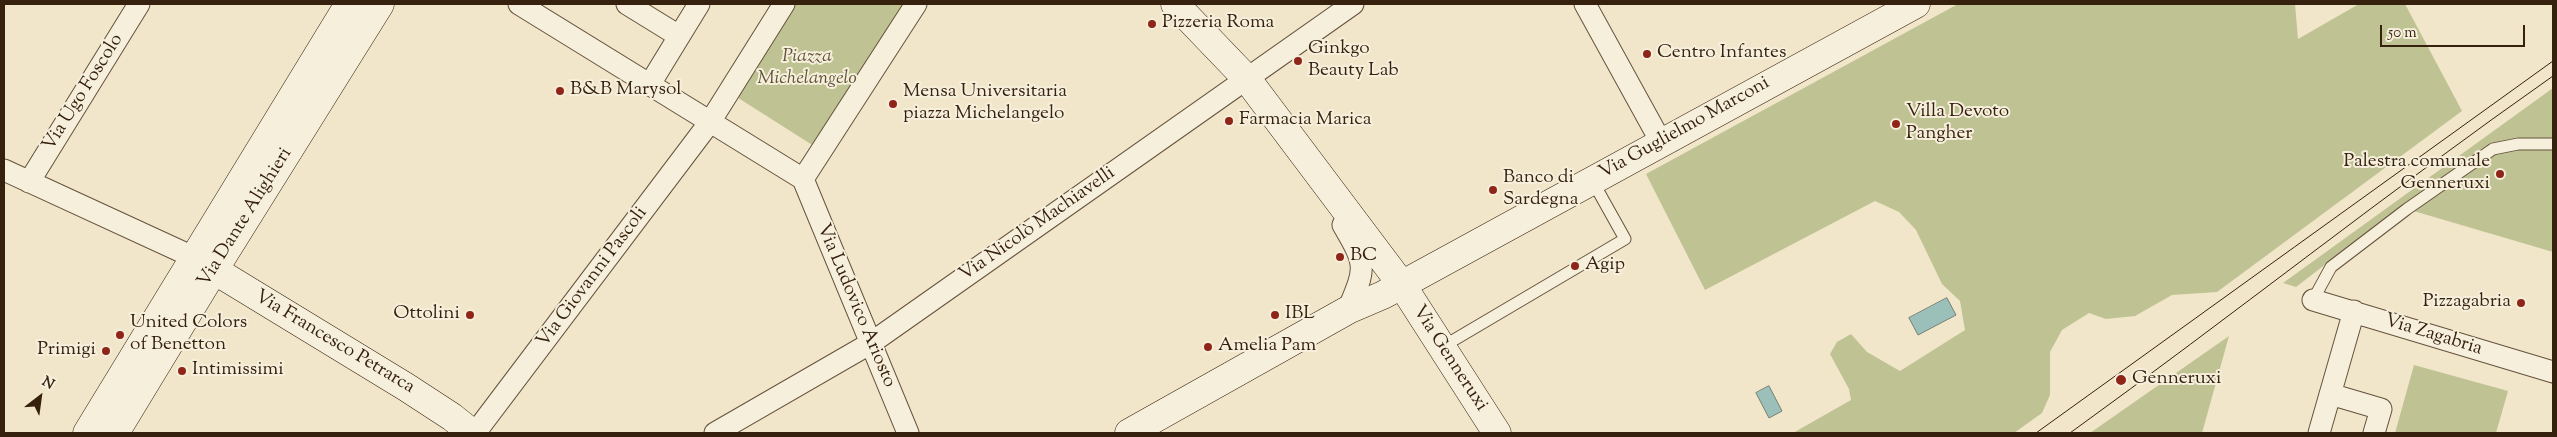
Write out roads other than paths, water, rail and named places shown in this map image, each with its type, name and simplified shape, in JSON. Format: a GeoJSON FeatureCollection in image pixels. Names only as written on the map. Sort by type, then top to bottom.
{"type":"FeatureCollection","features":[{"type":"Feature","properties":{"kind":"street","name":"Via Ugo Foscolo"},"geometry":{"type":"LineString","coordinates":[[29,182],[139,4]]}},
{"type":"Feature","properties":{"kind":"street","name":"Via Dante Alighieri"},"geometry":{"type":"LineString","coordinates":[[115,433],[204,263],[349,4]]}},
{"type":"Feature","properties":{"kind":"street","name":"Via Dante Alighieri"},"geometry":{"type":"LineString","coordinates":[[87,433],[380,4]]}},
{"type":"Feature","properties":{"kind":"street"},"geometry":{"type":"LineString","coordinates":[[519,4],[803,179],[916,4]]}},
{"type":"Feature","properties":{"kind":"street"},"geometry":{"type":"LineString","coordinates":[[627,4],[679,36]]}},
{"type":"Feature","properties":{"kind":"street"},"geometry":{"type":"LineString","coordinates":[[650,84],[698,4]]}},
{"type":"Feature","properties":{"kind":"street"},"geometry":{"type":"LineString","coordinates":[[710,122],[784,4]]}},
{"type":"Feature","properties":{"kind":"street","name":"Via Genneruxi"},"geometry":{"type":"LineString","coordinates":[[1175,4],[1247,79],[1344,207],[1402,285],[1497,433]]}},
{"type":"Feature","properties":{"kind":"street","name":"Via Nicolò Machiavelli"},"geometry":{"type":"LineString","coordinates":[[715,433],[871,343],[1353,4]]}},
{"type":"Feature","properties":{"kind":"street"},"geometry":{"type":"LineString","coordinates":[[1587,4],[1661,142]]}},
{"type":"Feature","properties":{"kind":"street","name":"Via Guglielmo Marconi"},"geometry":{"type":"LineString","coordinates":[[1129,433],[1348,310],[1402,285],[1916,4]]}},
{"type":"Feature","properties":{"kind":"street","name":"Via Giovanni Pascoli"},"geometry":{"type":"LineString","coordinates":[[474,433],[710,122]]}},
{"type":"Feature","properties":{"kind":"street"},"geometry":{"type":"LineString","coordinates":[[4,170],[204,263]]}},
{"type":"Feature","properties":{"kind":"street","name":"Via Ludovico Ariosto"},"geometry":{"type":"LineString","coordinates":[[803,179],[908,433]]}},
{"type":"Feature","properties":{"kind":"street"},"geometry":{"type":"LineString","coordinates":[[1344,207],[1343,226],[1356,244],[1362,272],[1348,310]]}},
{"type":"Feature","properties":{"kind":"street","name":"Via Francesco Petrarca"},"geometry":{"type":"LineString","coordinates":[[204,263],[406,387],[474,433]]}},
{"type":"Feature","properties":{"kind":"street","name":"Via Zagabria"},"geometry":{"type":"LineString","coordinates":[[2313,300],[2553,372]]}},
{"type":"Feature","properties":{"kind":"street"},"geometry":{"type":"LineString","coordinates":[[2318,433],[2354,311]]}},
{"type":"Feature","properties":{"kind":"street"},"geometry":{"type":"LineString","coordinates":[[2330,394],[2381,409],[2374,433]]}},
{"type":"Feature","properties":{"kind":"lane"},"geometry":{"type":"LineString","coordinates":[[2313,300],[2331,267],[2407,209],[2493,149],[2518,144],[2553,144]]}},
{"type":"Feature","properties":{"kind":"lane"},"geometry":{"type":"LineString","coordinates":[[1442,347],[1625,238],[1592,180]]}},
{"type":"Feature","properties":{"kind":"water"},"geometry":{"type":"Polygon","coordinates":[[[1947,298],[1956,315],[1918,335],[1909,318],[1947,298]]]}},
{"type":"Feature","properties":{"kind":"water"},"geometry":{"type":"Polygon","coordinates":[[[1769,386],[1782,411],[1769,418],[1756,393],[1769,386]]]}},
{"type":"Feature","properties":{"kind":"tram line"},"geometry":{"type":"LineString","coordinates":[[2036,433],[2553,61]]}},
{"type":"Feature","properties":{"kind":"tram line"},"geometry":{"type":"LineString","coordinates":[[2070,433],[2431,164],[2553,76]]}},
{"type":"Feature","properties":{"kind":"place","name":"Pizzeria Roma"},"geometry":{"type":"Point","coordinates":[1152,24]}},
{"type":"Feature","properties":{"kind":"place","name":"Centro Infantes"},"geometry":{"type":"Point","coordinates":[1647,54]}},
{"type":"Feature","properties":{"kind":"place","name":"Ginkgo Beauty Lab"},"geometry":{"type":"Point","coordinates":[1298,61]}},
{"type":"Feature","properties":{"kind":"place","name":"B&B Marysol"},"geometry":{"type":"Point","coordinates":[560,91]}},
{"type":"Feature","properties":{"kind":"place","name":"Mensa Universitaria piazza Michelangelo"},"geometry":{"type":"Point","coordinates":[893,104]}},
{"type":"Feature","properties":{"kind":"place","name":"Farmacia Marica"},"geometry":{"type":"Point","coordinates":[1229,121]}},
{"type":"Feature","properties":{"kind":"place","name":"Villa Devoto Pangher"},"geometry":{"type":"Point","coordinates":[1896,124]}},
{"type":"Feature","properties":{"kind":"place","name":"Palestra comunale Genneruxi"},"geometry":{"type":"Point","coordinates":[2500,174]}},
{"type":"Feature","properties":{"kind":"place","name":"Banco di Sardegna"},"geometry":{"type":"Point","coordinates":[1493,190]}},
{"type":"Feature","properties":{"kind":"place","name":"BC"},"geometry":{"type":"Point","coordinates":[1340,257]}},
{"type":"Feature","properties":{"kind":"place","name":"Agip"},"geometry":{"type":"Point","coordinates":[1575,266]}},
{"type":"Feature","properties":{"kind":"place","name":"Pizzagabria"},"geometry":{"type":"Point","coordinates":[2521,303]}},
{"type":"Feature","properties":{"kind":"place","name":"Ottolini"},"geometry":{"type":"Point","coordinates":[470,315]}},
{"type":"Feature","properties":{"kind":"place","name":"IBL"},"geometry":{"type":"Point","coordinates":[1275,315]}},
{"type":"Feature","properties":{"kind":"place","name":"United Colors of Benetton"},"geometry":{"type":"Point","coordinates":[120,335]}},
{"type":"Feature","properties":{"kind":"place","name":"Amelia Pam"},"geometry":{"type":"Point","coordinates":[1208,347]}},
{"type":"Feature","properties":{"kind":"place","name":"Primigi"},"geometry":{"type":"Point","coordinates":[106,351]}},
{"type":"Feature","properties":{"kind":"place","name":"Intimissimi"},"geometry":{"type":"Point","coordinates":[182,371]}},
{"type":"Feature","properties":{"kind":"place","name":"Genneruxi"},"geometry":{"type":"Point","coordinates":[2121,380]}},
{"type":"Feature","properties":{"kind":"park label","name":"Piazza Michelangelo"},"geometry":{"type":"Point","coordinates":[807,69]}}]}
